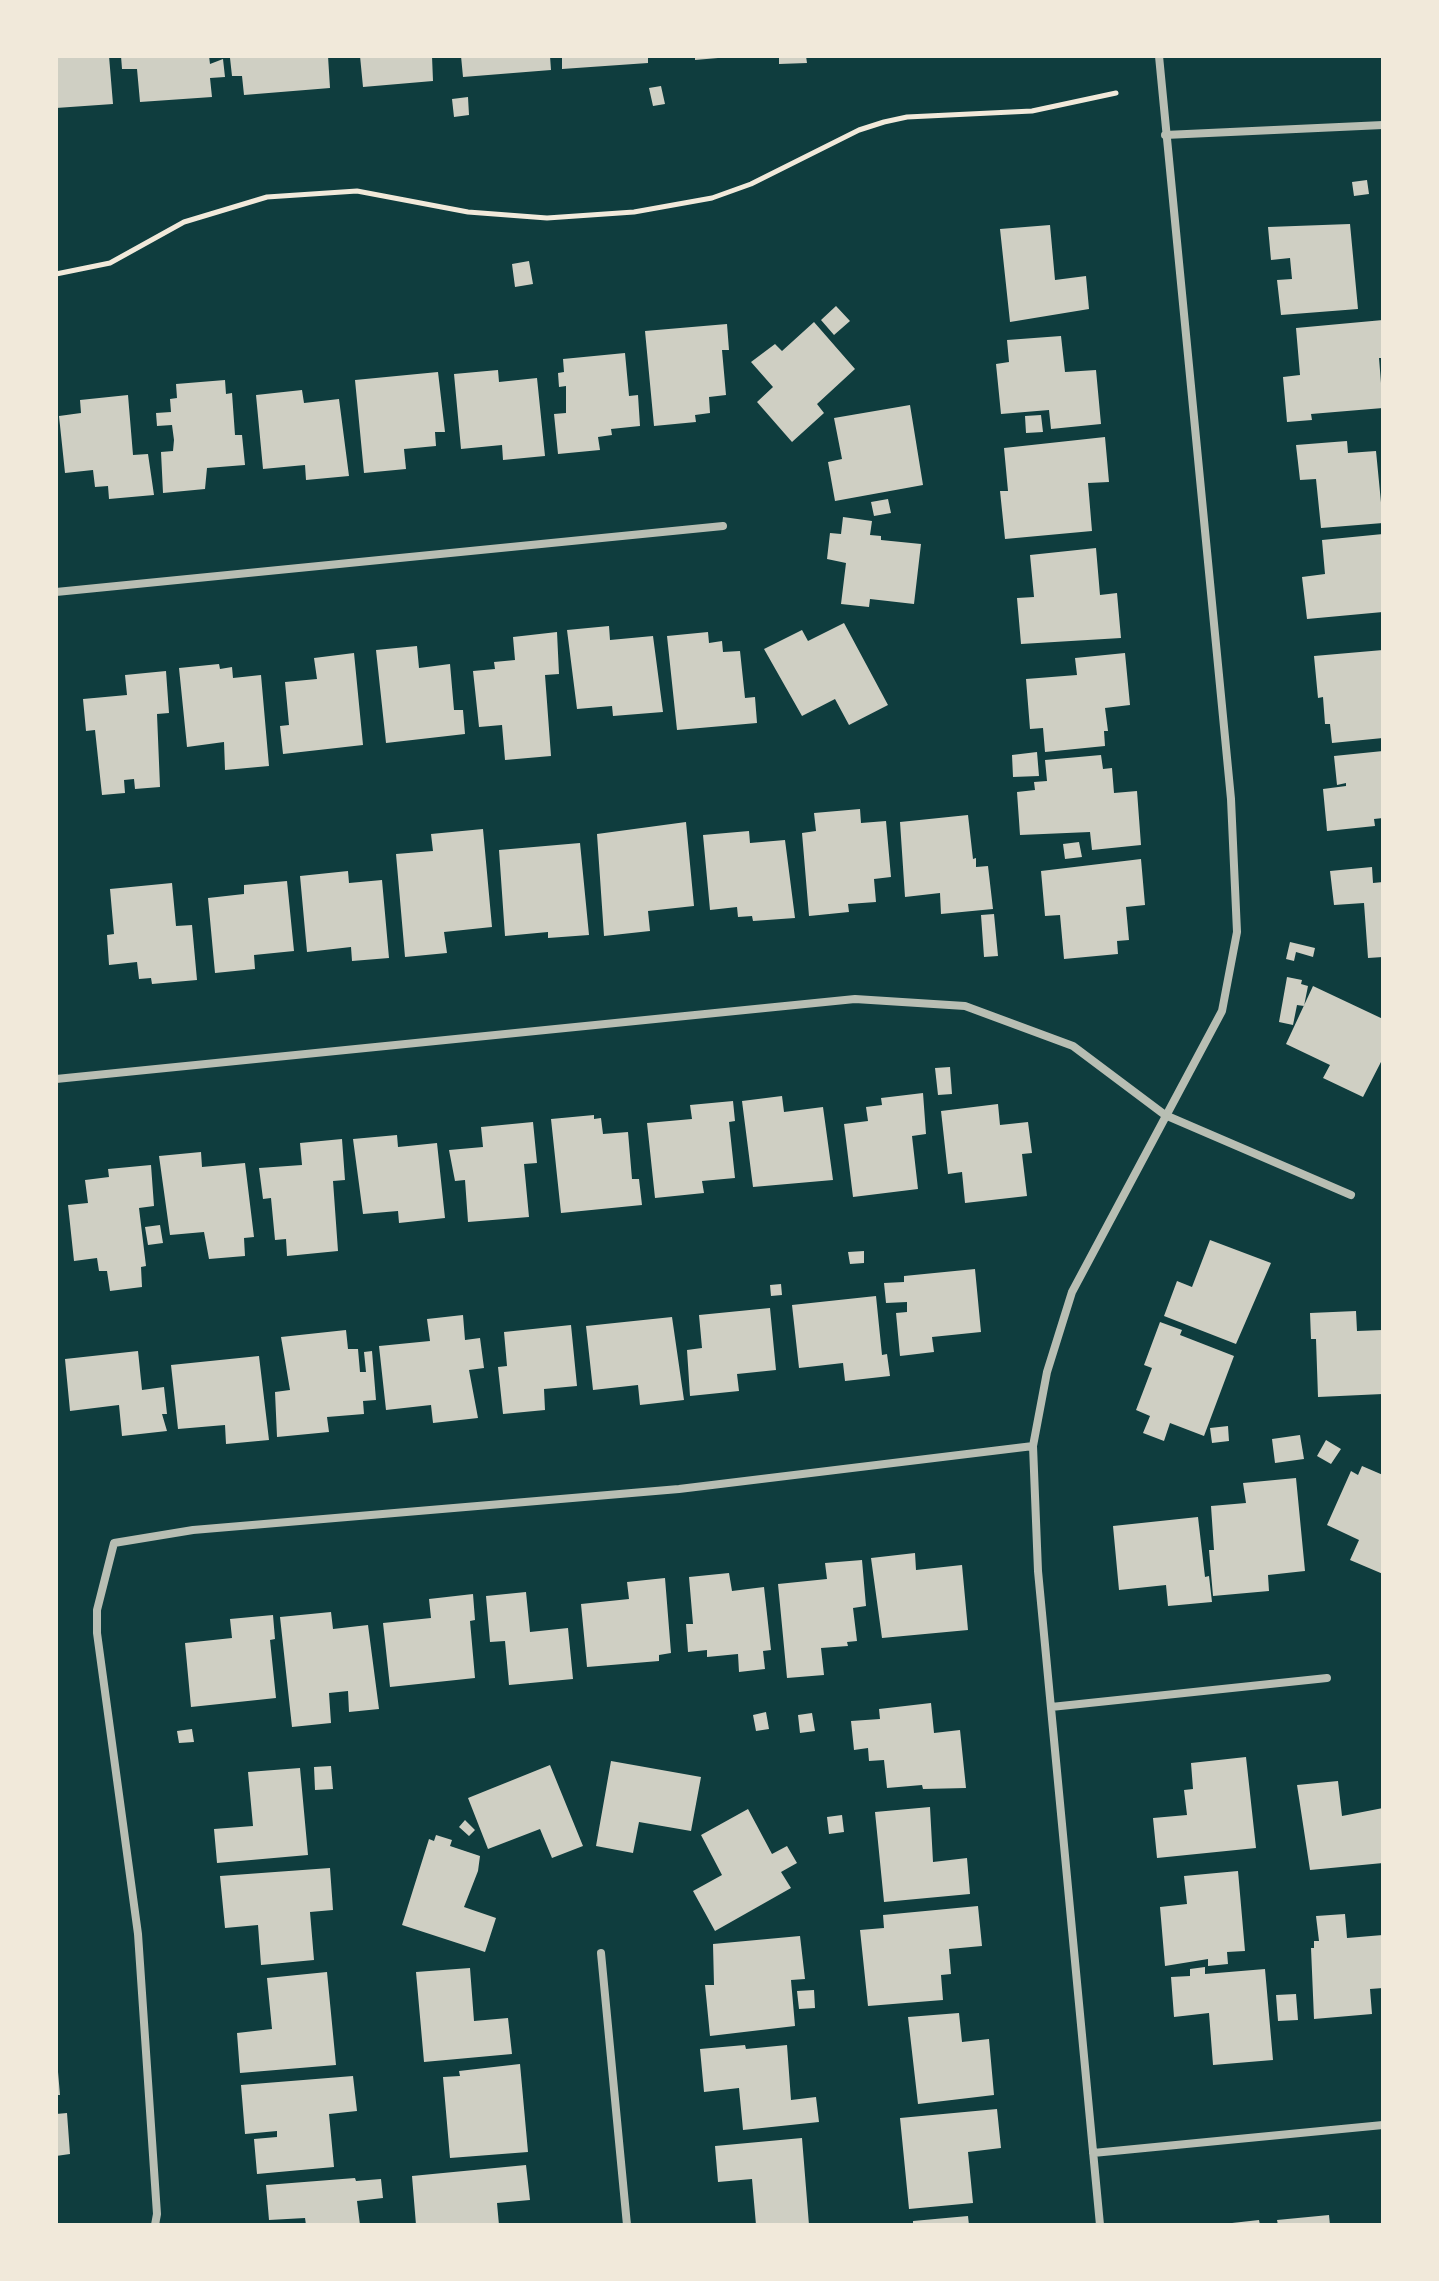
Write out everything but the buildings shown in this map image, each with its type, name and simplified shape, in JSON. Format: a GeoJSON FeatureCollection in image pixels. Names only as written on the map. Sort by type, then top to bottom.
{"type":"FeatureCollection","features":[{"type":"Feature","properties":{"kind":"street"},"geometry":{"type":"LineString","coordinates":[[1100,2225],[1035,1541],[1033,1446],[1047,1372],[1072,1292],[1222,1011],[1237,932],[1231,799],[1159,56]]}},
{"type":"Feature","properties":{"kind":"street"},"geometry":{"type":"LineString","coordinates":[[1165,135],[1383,125]]}},
{"type":"Feature","properties":{"kind":"street"},"geometry":{"type":"LineString","coordinates":[[56,592],[723,526]]}},
{"type":"Feature","properties":{"kind":"street"},"geometry":{"type":"LineString","coordinates":[[56,1079],[855,999],[965,1006],[1073,1046],[1165,1115],[1351,1195]]}},
{"type":"Feature","properties":{"kind":"street"},"geometry":{"type":"LineString","coordinates":[[155,2225],[157,2214],[138,1934],[97,1633],[97,1610],[114,1543],[193,1530],[679,1489],[1033,1446]]}},
{"type":"Feature","properties":{"kind":"street"},"geometry":{"type":"LineString","coordinates":[[1051,1707],[1327,1678]]}},
{"type":"Feature","properties":{"kind":"street"},"geometry":{"type":"LineString","coordinates":[[601,1953],[627,2225]]}},
{"type":"Feature","properties":{"kind":"street"},"geometry":{"type":"LineString","coordinates":[[1093,2153],[1383,2125]]}},
{"type":"Feature","properties":{"kind":"path"},"geometry":{"type":"LineString","coordinates":[[56,274],[110,263],[184,222],[267,197],[357,191],[468,212],[547,218],[634,212],[700,201],[751,184],[859,130],[884,122],[907,117],[1032,111],[1116,93]]}}]}
